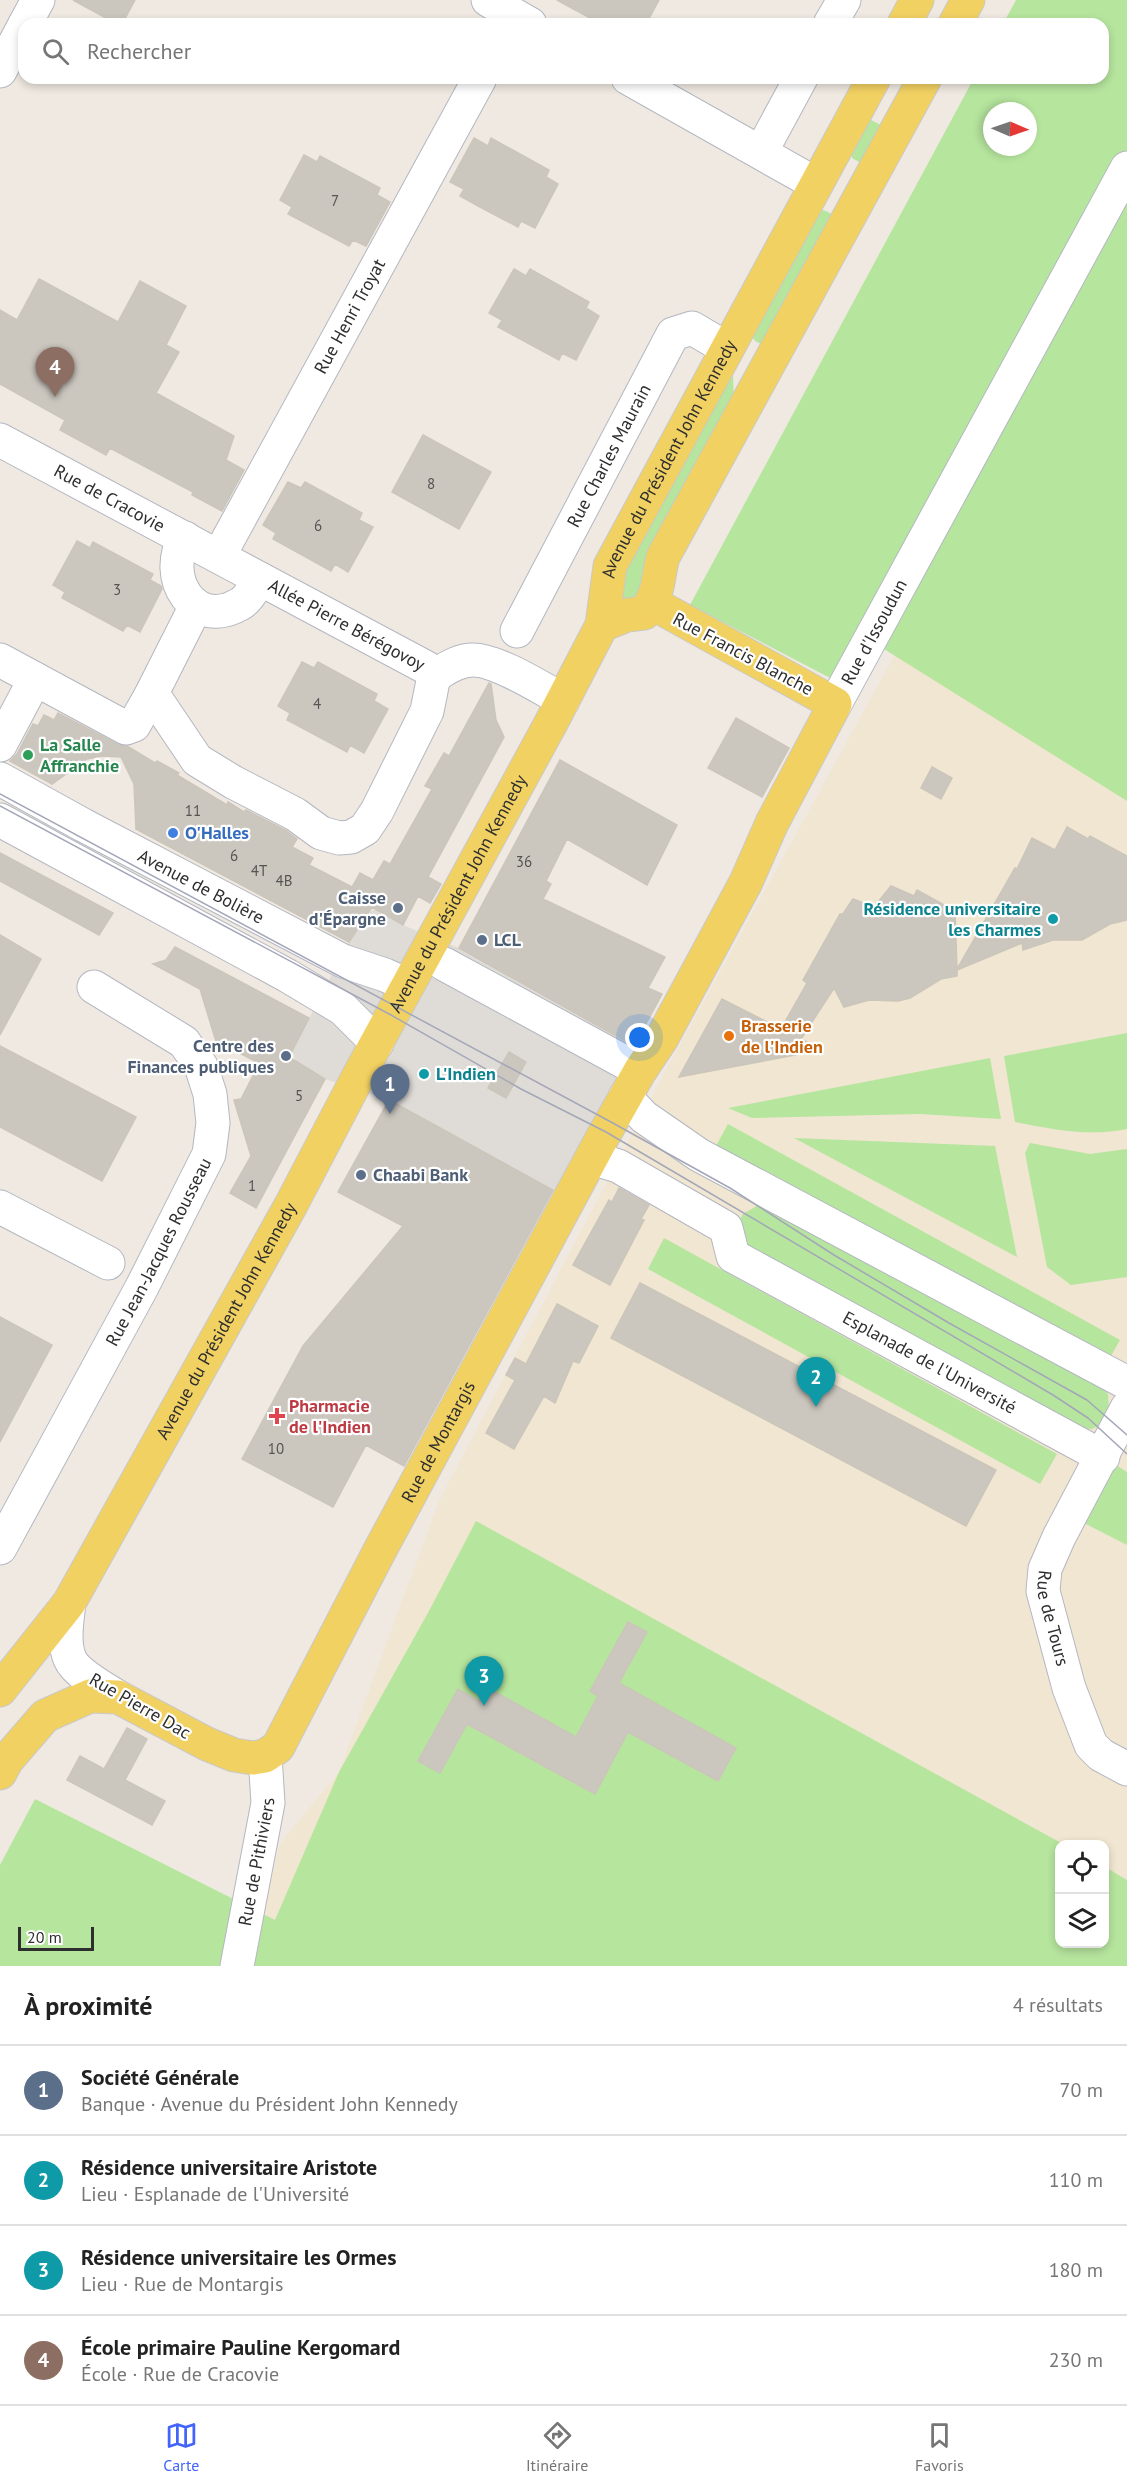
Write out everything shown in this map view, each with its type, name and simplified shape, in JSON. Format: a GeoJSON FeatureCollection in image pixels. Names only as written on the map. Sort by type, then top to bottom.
{"type":"FeatureCollection","features":[{"type":"Feature","properties":{"kind":"main road"},"geometry":{"type":"LineString","coordinates":[[907,18],[917,0]]}},
{"type":"Feature","properties":{"kind":"main road"},"geometry":{"type":"LineString","coordinates":[[958,18],[968,0]]}},
{"type":"Feature","properties":{"kind":"main road","name":"Avenue du Président John Kennedy"},"geometry":{"type":"LineString","coordinates":[[6,1674],[69,1603],[253,1275],[602,625],[610,566],[871,84]]}},
{"type":"Feature","properties":{"kind":"main road","name":"Avenue du Président John Kennedy"},"geometry":{"type":"LineString","coordinates":[[652,603],[658,591],[658,575],[663,557],[922,84]]}},
{"type":"Feature","properties":{"kind":"main road"},"geometry":{"type":"LineString","coordinates":[[816,184],[855,206]]}},
{"type":"Feature","properties":{"kind":"main road"},"geometry":{"type":"LineString","coordinates":[[726,348],[766,370]]}},
{"type":"Feature","properties":{"kind":"main road"},"geometry":{"type":"LineString","coordinates":[[602,625],[627,615],[644,613],[652,603]]}},
{"type":"Feature","properties":{"kind":"main road","name":"Rue Francis Blanche"},"geometry":{"type":"LineString","coordinates":[[652,603],[835,704]]}},
{"type":"Feature","properties":{"kind":"main road","name":"Rue d'Issoudun"},"geometry":{"type":"LineString","coordinates":[[625,1096],[662,1038],[746,882],[772,823],[835,704]]}},
{"type":"Feature","properties":{"kind":"main road","name":"Rue de Montargis"},"geometry":{"type":"LineString","coordinates":[[249,1756],[279,1747],[379,1552],[625,1096]]}},
{"type":"Feature","properties":{"kind":"main road"},"geometry":{"type":"LineString","coordinates":[[0,1773],[7,1760],[45,1716],[90,1696],[118,1697]]}},
{"type":"Feature","properties":{"kind":"main road","name":"Rue Pierre Dac"},"geometry":{"type":"LineString","coordinates":[[118,1697],[207,1744],[249,1756]]}},
{"type":"Feature","properties":{"kind":"street"},"geometry":{"type":"LineString","coordinates":[[29,18],[38,0]]}},
{"type":"Feature","properties":{"kind":"street"},"geometry":{"type":"LineString","coordinates":[[834,18],[844,0]]}},
{"type":"Feature","properties":{"kind":"street"},"geometry":{"type":"LineString","coordinates":[[0,70],[18,38]]}},
{"type":"Feature","properties":{"kind":"street","name":"Rue Henri Troyat"},"geometry":{"type":"LineString","coordinates":[[219,556],[477,84]]}},
{"type":"Feature","properties":{"kind":"street"},"geometry":{"type":"LineString","coordinates":[[639,84],[816,184]]}},
{"type":"Feature","properties":{"kind":"street"},"geometry":{"type":"LineString","coordinates":[[761,152],[798,84]]}},
{"type":"Feature","properties":{"kind":"street","name":"Rue d'Issoudun"},"geometry":{"type":"LineString","coordinates":[[835,704],[1127,168]]}},
{"type":"Feature","properties":{"kind":"street","name":"Rue Charles Maurain"},"geometry":{"type":"LineString","coordinates":[[517,631],[673,334],[692,328],[726,348]]}},
{"type":"Feature","properties":{"kind":"street","name":"Rue de Cracovie"},"geometry":{"type":"LineString","coordinates":[[0,440],[219,556]]}},
{"type":"Feature","properties":{"kind":"street"},"geometry":{"type":"LineString","coordinates":[[185,538],[178,555],[177,580],[184,593],[196,606],[208,611],[224,610],[242,604],[260,579]]}},
{"type":"Feature","properties":{"kind":"street","name":"Allée Pierre Bérégovoy"},"geometry":{"type":"LineString","coordinates":[[150,697],[158,702],[197,760],[233,782],[295,814],[321,833],[339,838],[351,837],[365,829],[377,811],[428,711],[434,676],[427,668],[219,556]]}},
{"type":"Feature","properties":{"kind":"street"},"geometry":{"type":"LineString","coordinates":[[0,660],[126,728],[134,725],[196,606]]}},
{"type":"Feature","properties":{"kind":"street"},"geometry":{"type":"LineString","coordinates":[[434,676],[456,663],[473,660],[497,666],[563,700]]}},
{"type":"Feature","properties":{"kind":"street"},"geometry":{"type":"LineString","coordinates":[[7,732],[35,679]]}},
{"type":"Feature","properties":{"kind":"street","name":"Avenue de Bolière"},"geometry":{"type":"LineString","coordinates":[[0,778],[83,825],[340,959],[386,975],[407,986]]}},
{"type":"Feature","properties":{"kind":"street","name":"Avenue de Bolière"},"geometry":{"type":"LineString","coordinates":[[0,820],[288,976],[343,1009],[377,1043]]}},
{"type":"Feature","properties":{"kind":"street"},"geometry":{"type":"LineString","coordinates":[[444,964],[628,1064]]}},
{"type":"Feature","properties":{"kind":"street","name":"Rue Jean-Jacques Rousseau"},"geometry":{"type":"LineString","coordinates":[[0,1548],[142,1287],[209,1154],[213,1123],[210,1094],[201,1066],[184,1042],[94,987]]}},
{"type":"Feature","properties":{"kind":"street"},"geometry":{"type":"LineString","coordinates":[[625,1096],[644,1117],[699,1155],[1127,1383]]}},
{"type":"Feature","properties":{"kind":"street"},"geometry":{"type":"LineString","coordinates":[[592,1158],[618,1167],[726,1228],[732,1206],[742,1197],[765,1192]]}},
{"type":"Feature","properties":{"kind":"street"},"geometry":{"type":"LineString","coordinates":[[0,1207],[108,1263]]}},
{"type":"Feature","properties":{"kind":"street","name":"Esplanade de l'Université"},"geometry":{"type":"LineString","coordinates":[[726,1228],[733,1256],[1103,1457]]}},
{"type":"Feature","properties":{"kind":"street"},"geometry":{"type":"LineString","coordinates":[[1103,1457],[1127,1408]]}},
{"type":"Feature","properties":{"kind":"street","name":"Rue de Tours"},"geometry":{"type":"LineString","coordinates":[[1103,1457],[1054,1548],[1045,1569],[1043,1590],[1069,1688],[1092,1745],[1101,1755],[1127,1769]]}},
{"type":"Feature","properties":{"kind":"street","name":"Rue Pierre Dac"},"geometry":{"type":"LineString","coordinates":[[69,1603],[66,1636],[70,1660],[89,1679],[118,1697]]}},
{"type":"Feature","properties":{"kind":"street","name":"Rue de Pithiviers"},"geometry":{"type":"LineString","coordinates":[[237,1966],[268,1803],[249,1756]]}},
{"type":"Feature","properties":{"kind":"shaded area"},"geometry":{"type":"Polygon","coordinates":[[[1127,233],[1127,1966],[250,1966],[280,1844],[339,1772],[439,1501],[660,1081],[1127,233]]]}},
{"type":"Feature","properties":{"kind":"shaded area"},"geometry":{"type":"Polygon","coordinates":[[[375,909],[403,925],[459,948],[636,1048],[562,1194],[389,1100],[325,1079],[296,1061],[292,1051],[349,942],[369,912],[375,909]]]}},
{"type":"Feature","properties":{"kind":"green space"},"geometry":{"type":"Polygon","coordinates":[[[1016,0],[1127,0],[1127,801],[860,634],[834,680],[690,605],[971,84],[1109,84],[1109,18],[1006,18],[1016,0]]]}},
{"type":"Feature","properties":{"kind":"green space"},"geometry":{"type":"Polygon","coordinates":[[[869,119],[883,126],[865,160],[859,162],[852,158],[851,148],[869,119]]]}},
{"type":"Feature","properties":{"kind":"green space"},"geometry":{"type":"Polygon","coordinates":[[[819,211],[830,213],[833,219],[761,344],[752,336],[819,211]]]}},
{"type":"Feature","properties":{"kind":"green space"},"geometry":{"type":"Polygon","coordinates":[[[728,374],[733,375],[734,403],[644,597],[624,600],[620,594],[634,548],[728,374]]]}},
{"type":"Feature","properties":{"kind":"green space"},"geometry":{"type":"Polygon","coordinates":[[[1127,1033],[1127,1129],[1085,1132],[1015,1122],[1004,1056],[1127,1033]]]}},
{"type":"Feature","properties":{"kind":"green space"},"geometry":{"type":"Polygon","coordinates":[[[990,1058],[1001,1119],[920,1114],[752,1118],[728,1108],[990,1058]]]}},
{"type":"Feature","properties":{"kind":"green space"},"geometry":{"type":"Polygon","coordinates":[[[728,1124],[1120,1340],[1103,1370],[711,1155],[728,1124]]]}},
{"type":"Feature","properties":{"kind":"green space"},"geometry":{"type":"Polygon","coordinates":[[[794,1138],[995,1146],[1017,1257],[794,1138]]]}},
{"type":"Feature","properties":{"kind":"green space"},"geometry":{"type":"Polygon","coordinates":[[[1030,1143],[1090,1154],[1127,1149],[1127,1277],[1071,1285],[1047,1267],[1025,1153],[1030,1143]]]}},
{"type":"Feature","properties":{"kind":"green space"},"geometry":{"type":"Polygon","coordinates":[[[760,1204],[1098,1382],[1108,1394],[1109,1412],[1102,1424],[1092,1429],[1071,1430],[747,1252],[738,1223],[743,1214],[760,1204]]]}},
{"type":"Feature","properties":{"kind":"green space"},"geometry":{"type":"Polygon","coordinates":[[[664,1238],[1057,1454],[1040,1484],[648,1269],[664,1238]]]}},
{"type":"Feature","properties":{"kind":"green space"},"geometry":{"type":"Polygon","coordinates":[[[1116,1465],[1127,1472],[1127,1545],[1084,1523],[1116,1465]]]}},
{"type":"Feature","properties":{"kind":"green space"},"geometry":{"type":"Polygon","coordinates":[[[476,1521],[1056,1840],[1055,1948],[1109,1948],[1109,1869],[1127,1880],[1127,1966],[0,1966],[0,1865],[35,1799],[275,1920],[339,1772],[429,1611],[476,1521]]]}},
{"type":"Feature","properties":{"kind":"building"},"geometry":{"type":"Polygon","coordinates":[[[73,0],[135,0],[125,18],[106,18],[73,0]]]}},
{"type":"Feature","properties":{"kind":"building"},"geometry":{"type":"Polygon","coordinates":[[[557,0],[659,0],[649,18],[590,18],[557,0]]]}},
{"type":"Feature","properties":{"kind":"building"},"geometry":{"type":"Polygon","coordinates":[[[474,138],[488,146],[491,138],[549,170],[546,177],[558,184],[535,228],[521,221],[518,227],[480,207],[460,196],[464,189],[450,182],[474,138]]]}},
{"type":"Feature","properties":{"kind":"building"},"geometry":{"type":"Polygon","coordinates":[[[304,155],[317,162],[320,156],[380,188],[377,195],[390,202],[366,246],[353,240],[349,246],[288,214],[292,207],[280,200],[304,155]]]}},
{"type":"Feature","properties":{"kind":"building"},"geometry":{"type":"Polygon","coordinates":[[[514,269],[526,276],[530,269],[589,302],[586,308],[599,316],[576,360],[562,353],[559,360],[498,327],[502,320],[489,313],[514,269]]]}},
{"type":"Feature","properties":{"kind":"building"},"geometry":{"type":"Polygon","coordinates":[[[39,279],[118,322],[140,281],[186,306],[166,345],[179,352],[156,393],[234,436],[226,460],[244,470],[222,511],[192,495],[193,492],[110,448],[106,455],[60,430],[65,420],[0,384],[0,310],[17,320],[39,279]]]}},
{"type":"Feature","properties":{"kind":"building"},"geometry":{"type":"Polygon","coordinates":[[[423,435],[491,472],[459,529],[392,492],[423,435]]]}},
{"type":"Feature","properties":{"kind":"building"},"geometry":{"type":"Polygon","coordinates":[[[288,482],[301,488],[305,482],[362,513],[359,520],[373,527],[348,572],[335,564],[331,571],[273,539],[276,533],[263,525],[288,482]]]}},
{"type":"Feature","properties":{"kind":"building"},"geometry":{"type":"Polygon","coordinates":[[[77,541],[90,548],[93,542],[153,574],[150,580],[162,589],[140,632],[127,625],[123,631],[62,598],[65,592],[53,585],[77,541]]]}},
{"type":"Feature","properties":{"kind":"building"},"geometry":{"type":"Polygon","coordinates":[[[302,662],[314,668],[318,662],[377,694],[374,701],[388,709],[364,753],[350,745],[347,752],[287,720],[290,713],[278,706],[302,662]]]}},
{"type":"Feature","properties":{"kind":"building"},"geometry":{"type":"Polygon","coordinates":[[[489,683],[496,720],[504,737],[428,877],[441,884],[430,903],[418,896],[403,925],[372,907],[349,942],[136,829],[134,784],[121,757],[103,756],[87,759],[52,784],[10,761],[17,754],[33,724],[38,726],[44,715],[54,720],[58,713],[117,744],[127,746],[155,763],[157,761],[227,805],[228,802],[244,812],[246,810],[285,830],[297,839],[292,847],[313,858],[309,865],[352,887],[360,873],[373,880],[384,861],[390,864],[432,789],[425,786],[444,753],[449,756],[489,683]]]}},
{"type":"Feature","properties":{"kind":"building"},"geometry":{"type":"Polygon","coordinates":[[[736,718],[789,748],[762,797],[708,768],[736,718]]]}},
{"type":"Feature","properties":{"kind":"building"},"geometry":{"type":"Polygon","coordinates":[[[560,760],[677,825],[647,885],[567,839],[546,881],[551,884],[543,899],[665,957],[648,988],[662,994],[634,1046],[459,948],[560,760]]]}},
{"type":"Feature","properties":{"kind":"building"},"geometry":{"type":"Polygon","coordinates":[[[932,767],[952,778],[941,799],[921,788],[932,767]]]}},
{"type":"Feature","properties":{"kind":"building","name":"Résidence universitaire les Charmes"},"geometry":{"type":"Polygon","coordinates":[[[1067,827],[1088,839],[1090,836],[1127,856],[1127,920],[1110,924],[1082,940],[1053,940],[1023,950],[1022,943],[957,970],[957,976],[941,979],[910,998],[898,1001],[869,1000],[844,1007],[834,988],[801,1039],[822,1050],[679,1077],[722,999],[781,1029],[807,983],[803,980],[840,914],[843,914],[853,899],[874,907],[891,886],[914,896],[917,890],[955,911],[957,969],[1015,868],[1017,869],[1032,838],[1055,850],[1067,827]]]}},
{"type":"Feature","properties":{"kind":"building"},"geometry":{"type":"Polygon","coordinates":[[[0,853],[113,913],[99,935],[0,881],[0,853]]]}},
{"type":"Feature","properties":{"kind":"building"},"geometry":{"type":"Polygon","coordinates":[[[0,935],[41,959],[0,1035],[0,935]]]}},
{"type":"Feature","properties":{"kind":"building"},"geometry":{"type":"Polygon","coordinates":[[[175,947],[309,1018],[289,1057],[325,1079],[256,1208],[230,1193],[251,1156],[234,1100],[241,1099],[256,1070],[251,1067],[255,1061],[226,1046],[218,1048],[200,989],[153,964],[166,960],[175,947]]]}},
{"type":"Feature","properties":{"kind":"building"},"geometry":{"type":"Polygon","coordinates":[[[0,1046],[136,1117],[102,1181],[0,1127],[0,1046]]]}},
{"type":"Feature","properties":{"kind":"building"},"geometry":{"type":"Polygon","coordinates":[[[509,1052],[526,1062],[506,1098],[488,1088],[509,1052]]]}},
{"type":"Feature","properties":{"kind":"building"},"geometry":{"type":"Polygon","coordinates":[[[389,1100],[553,1190],[404,1466],[366,1445],[333,1507],[242,1459],[303,1346],[403,1226],[338,1192],[389,1100]]]}},
{"type":"Feature","properties":{"kind":"building"},"geometry":{"type":"Polygon","coordinates":[[[619,1188],[649,1205],[641,1219],[644,1220],[610,1285],[573,1265],[609,1200],[612,1202],[619,1188]]]}},
{"type":"Feature","properties":{"kind":"building"},"geometry":{"type":"Polygon","coordinates":[[[640,1283],[996,1470],[966,1526],[611,1338],[640,1283]]]}},
{"type":"Feature","properties":{"kind":"building"},"geometry":{"type":"Polygon","coordinates":[[[557,1304],[598,1326],[579,1363],[573,1361],[555,1403],[544,1396],[514,1449],[486,1433],[515,1380],[506,1375],[515,1358],[526,1364],[557,1304]]]}},
{"type":"Feature","properties":{"kind":"building"},"geometry":{"type":"Polygon","coordinates":[[[0,1317],[52,1345],[0,1442],[0,1317]]]}},
{"type":"Feature","properties":{"kind":"building"},"geometry":{"type":"Polygon","coordinates":[[[628,1622],[647,1632],[619,1683],[736,1748],[718,1781],[628,1732],[595,1794],[467,1724],[440,1773],[418,1761],[458,1689],[479,1701],[486,1687],[576,1737],[598,1696],[590,1691],[628,1622]]]}},
{"type":"Feature","properties":{"kind":"building"},"geometry":{"type":"Polygon","coordinates":[[[127,1728],[147,1739],[125,1780],[165,1801],[152,1825],[67,1780],[80,1756],[104,1769],[127,1728]]]}},
{"type":"Feature","properties":{"kind":"tram line"},"geometry":{"type":"LineString","coordinates":[[0,794],[730,1188],[834,1255],[949,1323],[1087,1400],[1127,1435]]}},
{"type":"Feature","properties":{"kind":"tram line"},"geometry":{"type":"LineString","coordinates":[[0,806],[391,1015],[521,1089],[606,1132],[1053,1395],[1088,1418],[1127,1454]]}},
{"type":"Feature","properties":{"kind":"place","name":"École primaire Pauline Kergomard"},"geometry":{"type":"Point","coordinates":[55,397]}},
{"type":"Feature","properties":{"kind":"place","name":"La Salle Affranchie"},"geometry":{"type":"Point","coordinates":[28,755]}},
{"type":"Feature","properties":{"kind":"place","name":"O'Halles"},"geometry":{"type":"Point","coordinates":[173,833]}},
{"type":"Feature","properties":{"kind":"place","name":"Caisse d'Épargne"},"geometry":{"type":"Point","coordinates":[398,908]}},
{"type":"Feature","properties":{"kind":"place","name":"Résidence universitaire les Charmes"},"geometry":{"type":"Point","coordinates":[1053,919]}},
{"type":"Feature","properties":{"kind":"place","name":"LCL"},"geometry":{"type":"Point","coordinates":[482,940]}},
{"type":"Feature","properties":{"kind":"place","name":"Brasserie de l'Indien"},"geometry":{"type":"Point","coordinates":[729,1036]}},
{"type":"Feature","properties":{"kind":"place","name":"Centre des Finances publiques"},"geometry":{"type":"Point","coordinates":[286,1056]}},
{"type":"Feature","properties":{"kind":"place","name":"L'Indien"},"geometry":{"type":"Point","coordinates":[424,1074]}},
{"type":"Feature","properties":{"kind":"place","name":"Société Générale"},"geometry":{"type":"Point","coordinates":[390,1114]}},
{"type":"Feature","properties":{"kind":"place","name":"Chaabi Bank"},"geometry":{"type":"Point","coordinates":[361,1175]}},
{"type":"Feature","properties":{"kind":"place","name":"Résidence universitaire Aristote"},"geometry":{"type":"Point","coordinates":[816,1407]}},
{"type":"Feature","properties":{"kind":"place","name":"Pharmacie de l'Indien"},"geometry":{"type":"Point","coordinates":[277,1416]}},
{"type":"Feature","properties":{"kind":"place","name":"Résidence universitaire les Ormes"},"geometry":{"type":"Point","coordinates":[484,1706]}}]}
